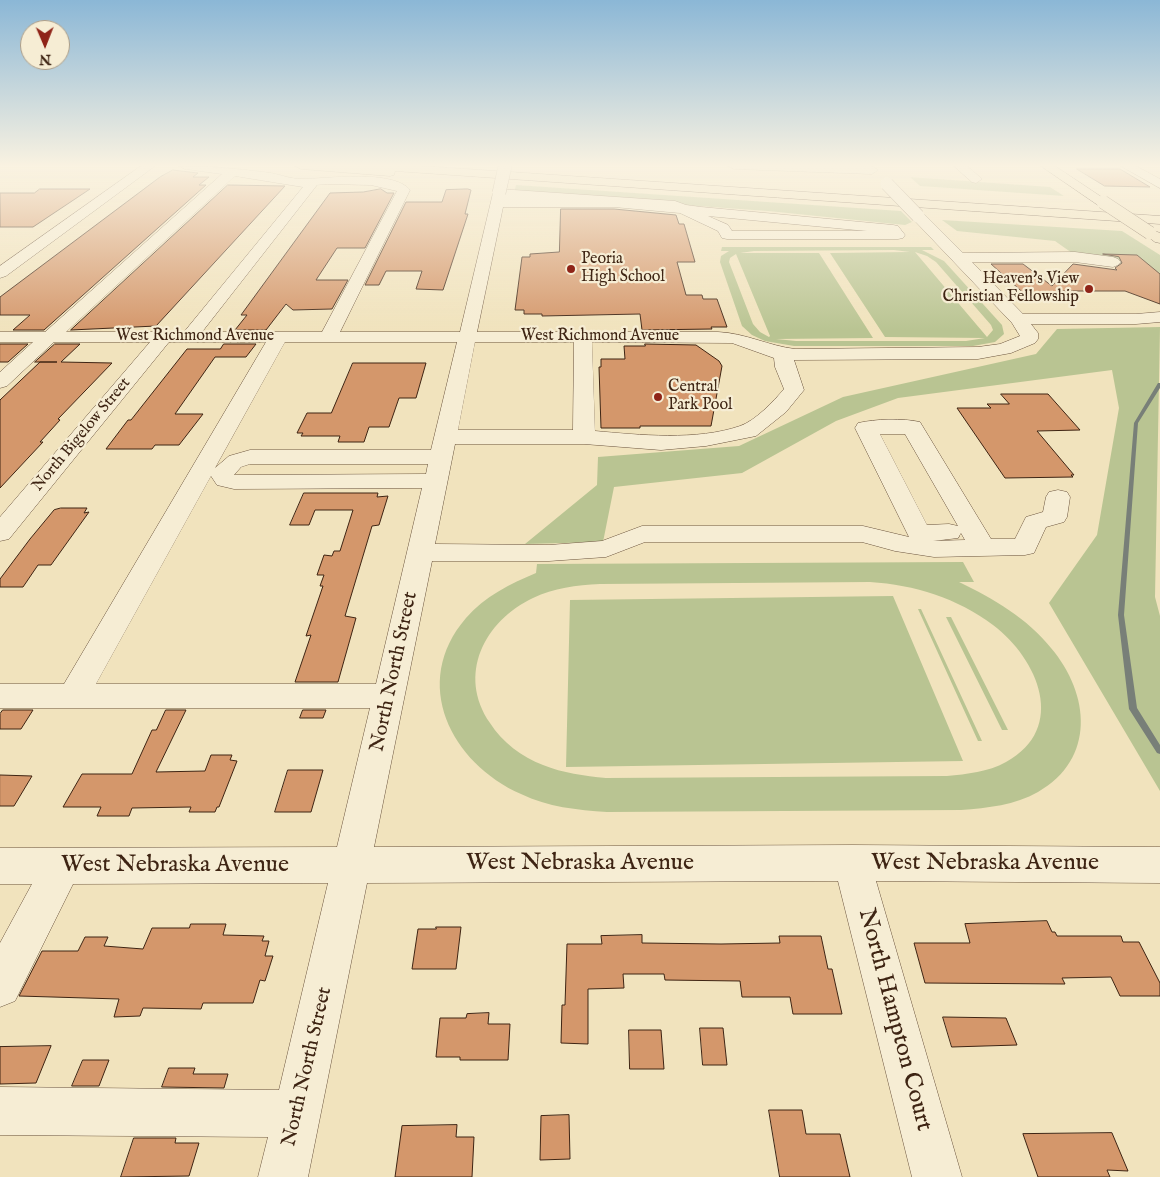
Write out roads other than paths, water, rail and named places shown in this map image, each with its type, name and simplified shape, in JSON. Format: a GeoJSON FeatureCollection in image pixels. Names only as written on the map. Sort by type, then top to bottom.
{"type":"FeatureCollection","features":[{"type":"Feature","properties":{"kind":"main road"},"geometry":{"type":"LineString","coordinates":[[1132,221],[1155,236]]}},
{"type":"Feature","properties":{"kind":"street"},"geometry":{"type":"LineString","coordinates":[[0,273],[73,221]]}},
{"type":"Feature","properties":{"kind":"street"},"geometry":{"type":"LineString","coordinates":[[0,382],[178,221]]}},
{"type":"Feature","properties":{"kind":"street"},"geometry":{"type":"LineString","coordinates":[[188,338],[283,221]]}},
{"type":"Feature","properties":{"kind":"street"},"geometry":{"type":"LineString","coordinates":[[328,338],[388,221]]}},
{"type":"Feature","properties":{"kind":"street","name":"North North Street"},"geometry":{"type":"LineString","coordinates":[[283,1177],[442,458],[491,221]]}},
{"type":"Feature","properties":{"kind":"street"},"geometry":{"type":"LineString","coordinates":[[708,221],[723,228],[727,235],[898,235],[907,237],[939,237]]}},
{"type":"Feature","properties":{"kind":"street"},"geometry":{"type":"LineString","coordinates":[[808,221],[893,229],[898,235]]}},
{"type":"Feature","properties":{"kind":"street"},"geometry":{"type":"LineString","coordinates":[[923,221],[1018,319],[1136,319],[1160,317]]}},
{"type":"Feature","properties":{"kind":"street"},"geometry":{"type":"LineString","coordinates":[[958,258],[1075,257],[1113,262]]}},
{"type":"Feature","properties":{"kind":"street","name":"West Richmond Avenue"},"geometry":{"type":"LineString","coordinates":[[0,337],[726,337],[783,353],[846,355],[967,354],[991,351],[1020,344],[1029,339],[1029,334],[1018,319]]}},
{"type":"Feature","properties":{"kind":"street"},"geometry":{"type":"LineString","coordinates":[[583,337],[584,437]]}},
{"type":"Feature","properties":{"kind":"street","name":"North Bigelow Street"},"geometry":{"type":"LineString","coordinates":[[0,533],[163,338]]}},
{"type":"Feature","properties":{"kind":"street"},"geometry":{"type":"LineString","coordinates":[[73,696],[278,338]]}},
{"type":"Feature","properties":{"kind":"street"},"geometry":{"type":"LineString","coordinates":[[442,458],[250,457],[236,459],[227,467],[222,475],[225,480],[234,482],[442,458],[584,437],[661,442],[706,439],[748,431],[779,408],[794,390],[785,367],[783,353]]}},
{"type":"Feature","properties":{"kind":"street"},"geometry":{"type":"LineString","coordinates":[[978,540],[912,427],[866,428],[919,533],[1025,547],[1035,522],[1055,517],[1058,497]]}},
{"type":"Feature","properties":{"kind":"street"},"geometry":{"type":"LineString","coordinates":[[877,538],[916,526]]}},
{"type":"Feature","properties":{"kind":"street"},"geometry":{"type":"LineString","coordinates":[[421,552],[549,553],[606,548],[642,534],[863,534],[896,543],[934,549],[978,540]]}},
{"type":"Feature","properties":{"kind":"street"},"geometry":{"type":"LineString","coordinates":[[0,696],[390,696]]}},
{"type":"Feature","properties":{"kind":"street","name":"West Nebraska Avenue"},"geometry":{"type":"LineString","coordinates":[[0,866],[852,863],[1160,865]]}},
{"type":"Feature","properties":{"kind":"street","name":"North Hampton Court"},"geometry":{"type":"LineString","coordinates":[[852,863],[937,1177]]}},
{"type":"Feature","properties":{"kind":"street"},"geometry":{"type":"LineString","coordinates":[[0,986],[62,866]]}},
{"type":"Feature","properties":{"kind":"street"},"geometry":{"type":"LineString","coordinates":[[0,1111],[297,1114]]}},
{"type":"Feature","properties":{"kind":"waterway"},"geometry":{"type":"LineString","coordinates":[[1160,384],[1136,423],[1121,615],[1133,709],[1160,751]]}},
{"type":"Feature","properties":{"kind":"place","name":"Peoria High School"},"geometry":{"type":"Point","coordinates":[571,269]}},
{"type":"Feature","properties":{"kind":"place","name":"Heaven's View Christian Fellowship"},"geometry":{"type":"Point","coordinates":[1089,289]}},
{"type":"Feature","properties":{"kind":"place","name":"Central Park Pool"},"geometry":{"type":"Point","coordinates":[658,397]}}]}
